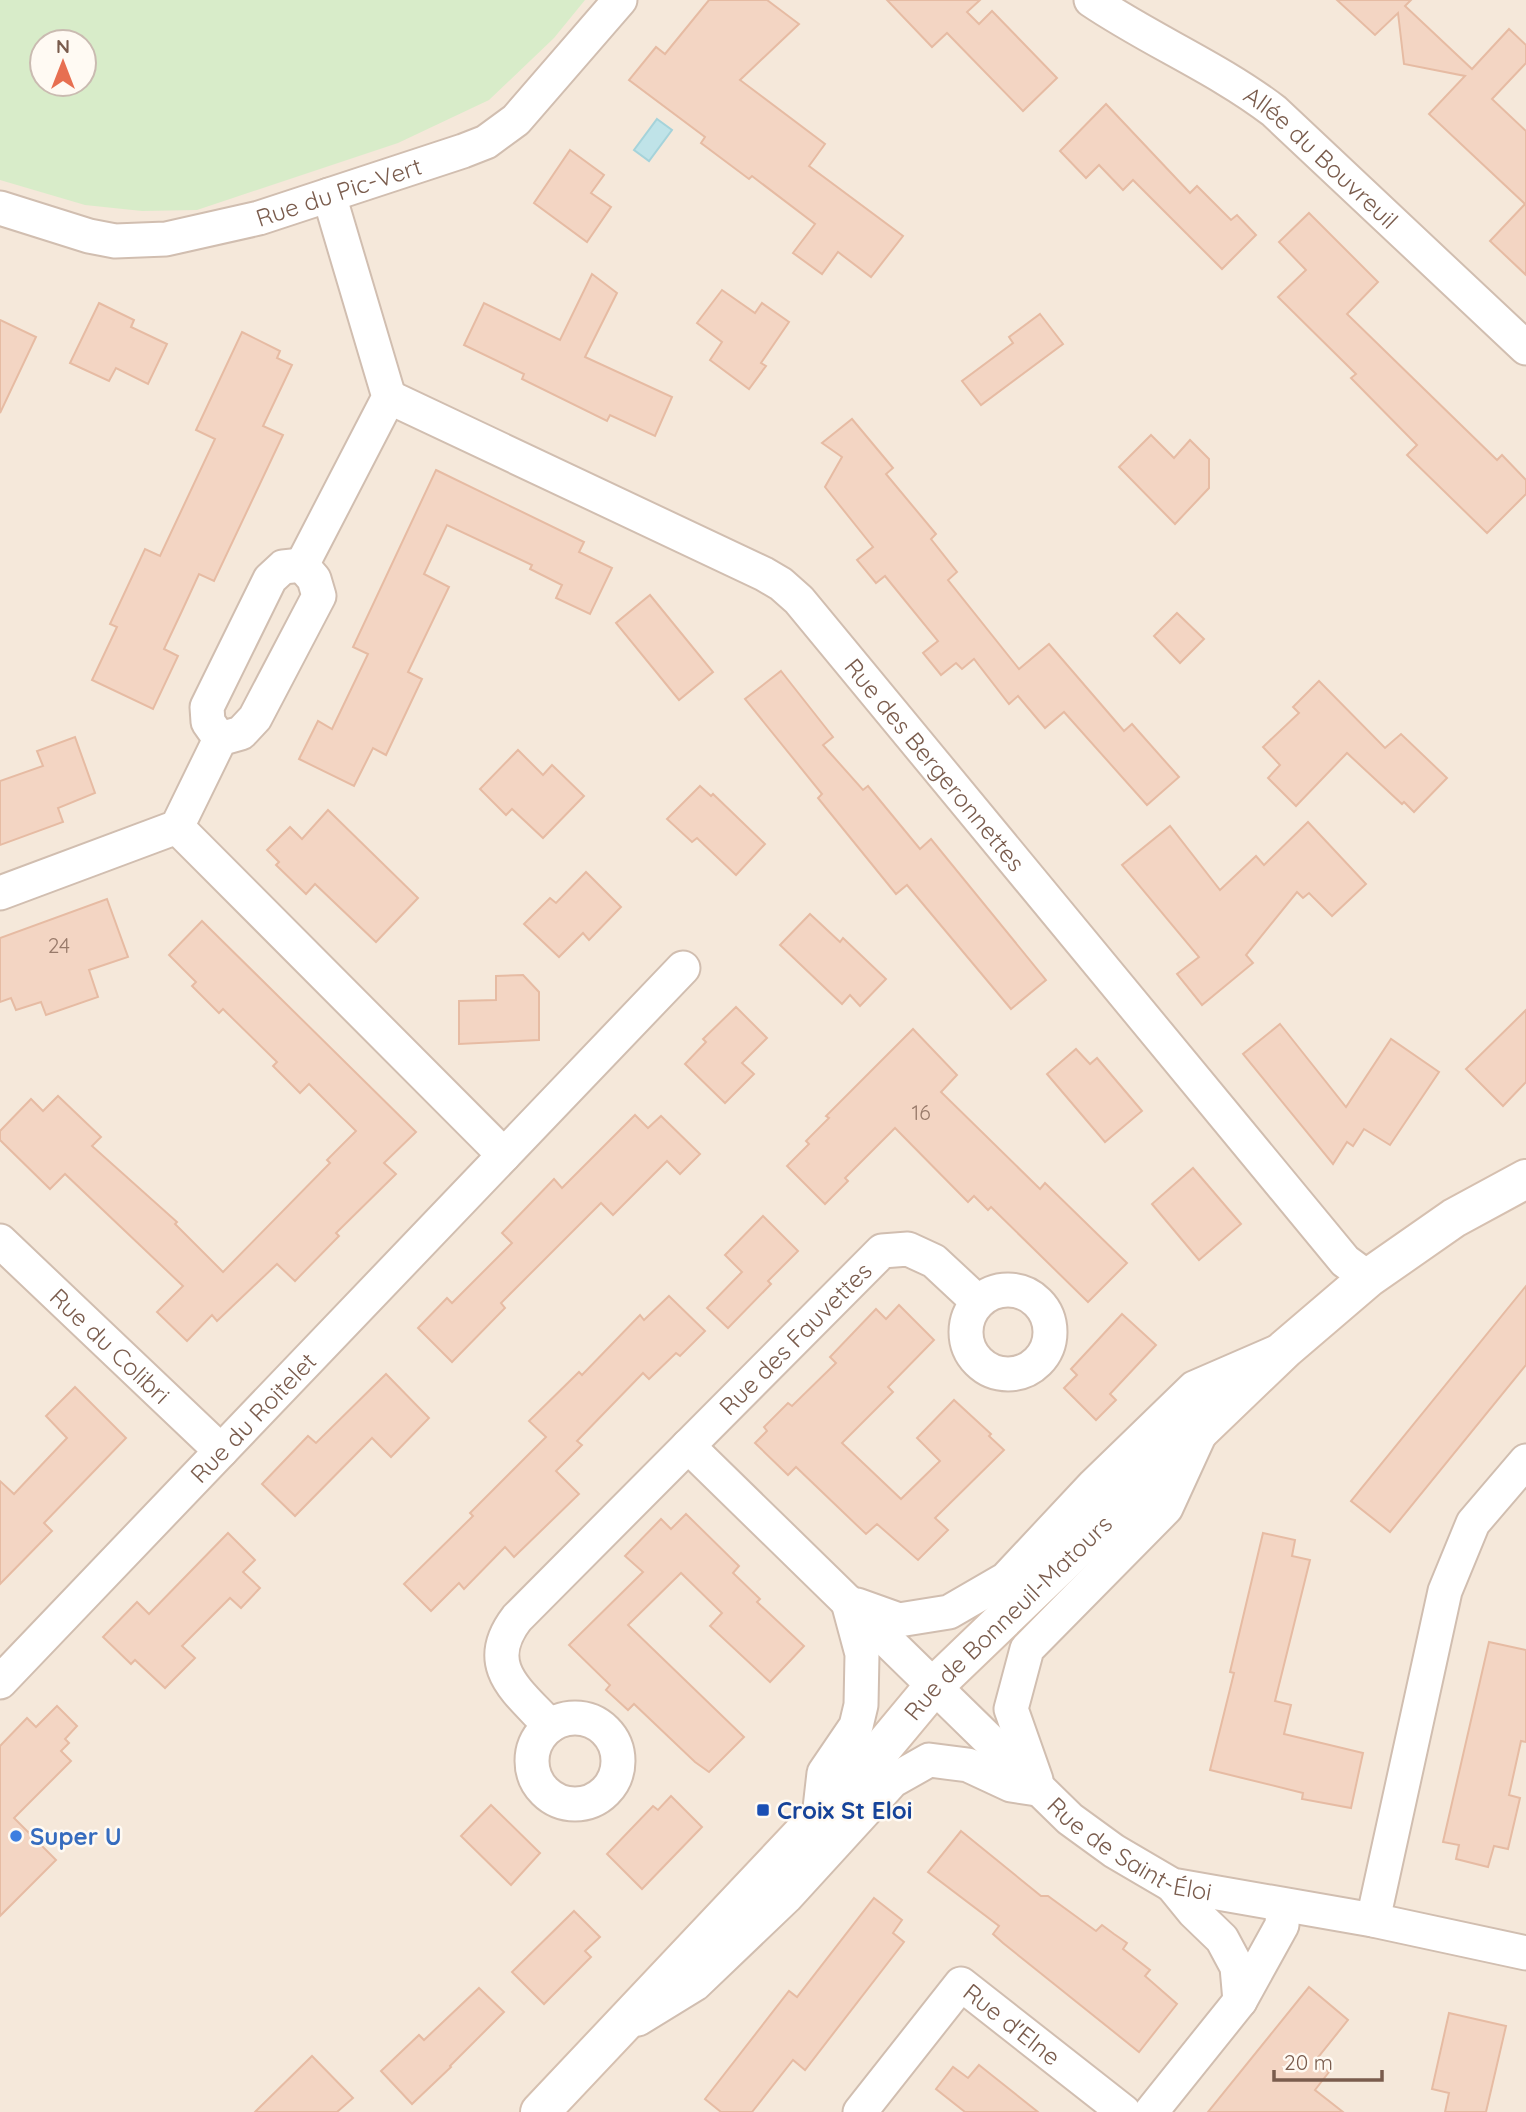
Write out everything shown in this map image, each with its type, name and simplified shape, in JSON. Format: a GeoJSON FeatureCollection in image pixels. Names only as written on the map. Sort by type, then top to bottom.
{"type":"FeatureCollection","features":[{"type":"Feature","properties":{"kind":"main road","name":"Rue de Bonneuil-Matours"},"geometry":{"type":"LineString","coordinates":[[540,2112],[874,1758],[934,1686],[1119,1506],[1285,1349],[1368,1278],[1454,1218],[1526,1179]]}},
{"type":"Feature","properties":{"kind":"street","name":"Rue du Pic-Vert"},"geometry":{"type":"LineString","coordinates":[[0,208],[89,236],[140,242],[192,234],[246,221],[329,195],[486,142],[516,120],[620,0]]}},
{"type":"Feature","properties":{"kind":"street","name":"Allée du Bouvreuil"},"geometry":{"type":"LineString","coordinates":[[1091,0],[1159,43],[1252,94],[1274,111],[1526,348]]}},
{"type":"Feature","properties":{"kind":"street"},"geometry":{"type":"LineString","coordinates":[[302,565],[389,397],[329,195]]}},
{"type":"Feature","properties":{"kind":"street","name":"Rue des Bergeronnettes"},"geometry":{"type":"LineString","coordinates":[[389,397],[764,574],[781,584],[799,600],[1346,1261],[1368,1278]]}},
{"type":"Feature","properties":{"kind":"street"},"geometry":{"type":"LineString","coordinates":[[0,893],[177,827],[220,739],[241,733],[255,718],[319,596],[314,579],[302,565]]}},
{"type":"Feature","properties":{"kind":"street"},"geometry":{"type":"LineString","coordinates":[[220,739],[208,722],[207,708],[270,579],[283,567],[302,565]]}},
{"type":"Feature","properties":{"kind":"street"},"geometry":{"type":"LineString","coordinates":[[177,827],[504,1154]]}},
{"type":"Feature","properties":{"kind":"street","name":"Rue du Roitelet"},"geometry":{"type":"LineString","coordinates":[[0,1682],[683,968]]}},
{"type":"Feature","properties":{"kind":"street","name":"Rue du Colibri"},"geometry":{"type":"LineString","coordinates":[[0,1241],[221,1451]]}},
{"type":"Feature","properties":{"kind":"street","name":"Rue des Fauvettes"},"geometry":{"type":"LineString","coordinates":[[550,1726],[508,1681],[501,1649],[505,1634],[882,1251],[908,1250],[934,1261],[978,1301]]}},
{"type":"Feature","properties":{"kind":"street"},"geometry":{"type":"LineString","coordinates":[[848,1602],[899,1620],[949,1612],[1006,1578],[1094,1485],[1194,1388],[1285,1349]]}},
{"type":"Feature","properties":{"kind":"street"},"geometry":{"type":"LineString","coordinates":[[614,2034],[695,1984],[786,1897],[892,1781],[929,1760],[968,1765],[1012,1786],[1040,1789],[1011,1709],[1027,1649],[1166,1508],[1202,1429]]}},
{"type":"Feature","properties":{"kind":"street"},"geometry":{"type":"LineString","coordinates":[[688,1446],[934,1686]]}},
{"type":"Feature","properties":{"kind":"street"},"geometry":{"type":"LineString","coordinates":[[1373,1920],[1445,1591],[1473,1523],[1526,1461]]}},
{"type":"Feature","properties":{"kind":"street"},"geometry":{"type":"LineString","coordinates":[[819,1817],[824,1773],[856,1726],[860,1705],[862,1654],[848,1602]]}},
{"type":"Feature","properties":{"kind":"street","name":"Rue de Saint-Éloi"},"geometry":{"type":"LineString","coordinates":[[934,1686],[1070,1819],[1114,1851],[1172,1885],[1373,1920],[1526,1953]]}},
{"type":"Feature","properties":{"kind":"street"},"geometry":{"type":"LineString","coordinates":[[1172,1885],[1194,1912],[1223,1939],[1237,1967],[1240,2001]]}},
{"type":"Feature","properties":{"kind":"street"},"geometry":{"type":"LineString","coordinates":[[1151,2112],[1240,2001],[1282,1925],[1283,1905]]}},
{"type":"Feature","properties":{"kind":"street","name":"Rue d'Elne"},"geometry":{"type":"LineString","coordinates":[[860,2112],[961,1984],[1124,2112]]}},
{"type":"Feature","properties":{"kind":"shaded area"},"geometry":{"type":"Polygon","coordinates":[[[0,0],[1526,0],[1526,2112],[0,2112],[0,0]]]}},
{"type":"Feature","properties":{"kind":"green space"},"geometry":{"type":"Polygon","coordinates":[[[0,0],[585,0],[554,38],[489,100],[398,143],[197,210],[142,211],[85,205],[0,180],[0,0]]]}},
{"type":"Feature","properties":{"kind":"water"},"geometry":{"type":"Polygon","coordinates":[[[657,119],[672,130],[649,161],[634,150],[657,119]]]}},
{"type":"Feature","properties":{"kind":"building"},"geometry":{"type":"Polygon","coordinates":[[[709,0],[767,0],[799,24],[740,80],[825,144],[809,166],[903,236],[871,277],[838,252],[822,274],[793,253],[815,224],[752,176],[749,179],[701,143],[705,137],[629,80],[656,47],[665,54],[709,0]]]}},
{"type":"Feature","properties":{"kind":"building"},"geometry":{"type":"Polygon","coordinates":[[[887,0],[980,0],[967,12],[979,24],[992,11],[1057,78],[1023,111],[947,33],[932,47],[887,0]]]}},
{"type":"Feature","properties":{"kind":"building"},"geometry":{"type":"Polygon","coordinates":[[[1337,0],[1411,0],[1405,6],[1472,69],[1509,29],[1526,45],[1526,63],[1492,99],[1526,131],[1526,275],[1490,241],[1525,204],[1429,114],[1465,76],[1404,64],[1398,13],[1375,35],[1337,0]]]}},
{"type":"Feature","properties":{"kind":"building"},"geometry":{"type":"Polygon","coordinates":[[[1106,104],[1190,193],[1197,186],[1231,220],[1237,215],[1256,235],[1222,269],[1133,180],[1123,190],[1099,165],[1086,178],[1060,151],[1106,104]]]}},
{"type":"Feature","properties":{"kind":"building"},"geometry":{"type":"Polygon","coordinates":[[[570,150],[604,175],[591,193],[611,207],[587,242],[534,203],[570,150]]]}},
{"type":"Feature","properties":{"kind":"building"},"geometry":{"type":"Polygon","coordinates":[[[1309,213],[1378,282],[1347,314],[1497,460],[1502,455],[1526,480],[1526,494],[1487,533],[1407,455],[1417,445],[1351,378],[1356,374],[1278,297],[1306,270],[1279,242],[1309,213]]]}},
{"type":"Feature","properties":{"kind":"building"},"geometry":{"type":"Polygon","coordinates":[[[592,274],[617,293],[585,357],[672,397],[655,436],[610,415],[607,421],[522,379],[524,374],[464,345],[484,303],[560,340],[592,274]]]}},
{"type":"Feature","properties":{"kind":"building"},"geometry":{"type":"Polygon","coordinates":[[[722,290],[755,313],[762,303],[789,322],[761,363],[766,366],[749,389],[710,360],[722,342],[697,323],[722,290]]]}},
{"type":"Feature","properties":{"kind":"building"},"geometry":{"type":"Polygon","coordinates":[[[99,303],[134,320],[131,327],[167,344],[148,384],[116,368],[109,381],[70,363],[99,303]]]}},
{"type":"Feature","properties":{"kind":"building"},"geometry":{"type":"Polygon","coordinates":[[[1040,314],[1063,344],[981,405],[962,381],[1013,343],[1009,337],[1040,314]]]}},
{"type":"Feature","properties":{"kind":"building"},"geometry":{"type":"Polygon","coordinates":[[[0,320],[36,337],[0,413],[0,320]]]}},
{"type":"Feature","properties":{"kind":"building"},"geometry":{"type":"Polygon","coordinates":[[[242,332],[280,351],[277,358],[292,365],[263,426],[283,435],[214,581],[199,574],[164,649],[178,656],[153,709],[92,680],[117,627],[110,624],[145,549],[160,556],[215,439],[196,430],[242,332]]]}},
{"type":"Feature","properties":{"kind":"building"},"geometry":{"type":"Polygon","coordinates":[[[852,419],[893,468],[886,474],[936,534],[931,539],[957,572],[948,580],[1019,669],[1049,644],[1124,731],[1132,724],[1179,777],[1147,805],[1064,712],[1045,728],[1018,696],[1009,704],[974,659],[962,669],[956,663],[941,675],[923,653],[938,641],[885,576],[876,583],[857,560],[873,547],[825,487],[842,457],[822,443],[852,419]]]}},
{"type":"Feature","properties":{"kind":"building"},"geometry":{"type":"Polygon","coordinates":[[[1151,435],[1174,458],[1190,440],[1209,459],[1209,488],[1175,524],[1119,467],[1151,435]]]}},
{"type":"Feature","properties":{"kind":"building"},"geometry":{"type":"Polygon","coordinates":[[[436,470],[584,542],[579,552],[612,568],[590,614],[556,598],[562,585],[530,569],[532,565],[447,525],[424,574],[449,587],[408,672],[422,679],[386,755],[373,748],[354,786],[299,759],[318,721],[332,729],[368,654],[353,647],[436,470]]]}},
{"type":"Feature","properties":{"kind":"building"},"geometry":{"type":"Polygon","coordinates":[[[650,595],[713,672],[679,700],[616,623],[650,595]]]}},
{"type":"Feature","properties":{"kind":"building"},"geometry":{"type":"Polygon","coordinates":[[[1177,613],[1204,639],[1180,663],[1154,636],[1177,613]]]}},
{"type":"Feature","properties":{"kind":"building"},"geometry":{"type":"Polygon","coordinates":[[[781,671],[833,737],[823,745],[863,790],[868,786],[920,849],[931,839],[1046,980],[1011,1009],[907,885],[896,894],[818,798],[822,794],[745,699],[781,671]]]}},
{"type":"Feature","properties":{"kind":"building"},"geometry":{"type":"Polygon","coordinates":[[[1319,681],[1385,748],[1401,734],[1447,778],[1414,812],[1347,753],[1296,806],[1268,778],[1280,765],[1263,747],[1299,713],[1293,707],[1319,681]]]}},
{"type":"Feature","properties":{"kind":"building"},"geometry":{"type":"Polygon","coordinates":[[[75,737],[95,793],[58,808],[63,822],[0,845],[0,781],[43,766],[37,751],[75,737]]]}},
{"type":"Feature","properties":{"kind":"building"},"geometry":{"type":"Polygon","coordinates":[[[518,750],[543,775],[552,765],[584,796],[543,838],[512,809],[506,815],[480,789],[518,750]]]}},
{"type":"Feature","properties":{"kind":"building"},"geometry":{"type":"Polygon","coordinates":[[[700,786],[711,796],[713,794],[765,844],[736,875],[697,838],[692,842],[667,819],[700,786]]]}},
{"type":"Feature","properties":{"kind":"building"},"geometry":{"type":"Polygon","coordinates":[[[328,810],[418,898],[376,942],[315,884],[306,894],[276,865],[279,862],[267,850],[290,827],[302,839],[328,810]]]}},
{"type":"Feature","properties":{"kind":"building"},"geometry":{"type":"Polygon","coordinates":[[[1308,822],[1366,884],[1332,916],[1309,893],[1303,898],[1297,892],[1246,955],[1253,963],[1202,1005],[1177,974],[1199,957],[1122,865],[1170,826],[1220,890],[1256,856],[1264,865],[1308,822]]]}},
{"type":"Feature","properties":{"kind":"building"},"geometry":{"type":"Polygon","coordinates":[[[586,872],[621,907],[589,940],[583,933],[559,957],[524,924],[550,898],[556,903],[586,872]]]}},
{"type":"Feature","properties":{"kind":"building"},"geometry":{"type":"Polygon","coordinates":[[[107,899],[128,957],[89,970],[98,997],[46,1015],[41,1002],[16,1010],[11,998],[0,1002],[0,938],[107,899]]]}},
{"type":"Feature","properties":{"kind":"building"},"geometry":{"type":"Polygon","coordinates":[[[810,914],[840,942],[843,938],[886,979],[860,1006],[850,995],[842,1004],[780,945],[810,914]]]}},
{"type":"Feature","properties":{"kind":"building"},"geometry":{"type":"Polygon","coordinates":[[[202,921],[416,1132],[384,1163],[396,1174],[336,1233],[339,1236],[295,1281],[277,1264],[217,1321],[212,1315],[187,1341],[157,1312],[183,1286],[65,1174],[50,1189],[0,1140],[0,1131],[31,1099],[43,1111],[58,1096],[101,1137],[92,1146],[177,1222],[175,1224],[223,1272],[330,1163],[327,1160],[356,1131],[309,1084],[300,1093],[273,1066],[277,1062],[223,1009],[219,1013],[192,986],[196,982],[169,955],[202,921]]]}},
{"type":"Feature","properties":{"kind":"building"},"geometry":{"type":"Polygon","coordinates":[[[523,975],[539,992],[539,1040],[459,1044],[459,1001],[496,1000],[496,976],[523,975]]]}},
{"type":"Feature","properties":{"kind":"building"},"geometry":{"type":"Polygon","coordinates":[[[736,1007],[767,1038],[742,1063],[754,1074],[725,1103],[685,1064],[706,1042],[703,1039],[736,1007]]]}},
{"type":"Feature","properties":{"kind":"building"},"geometry":{"type":"Polygon","coordinates":[[[1526,1010],[1526,1082],[1503,1106],[1466,1069],[1526,1010]]]}},
{"type":"Feature","properties":{"kind":"building"},"geometry":{"type":"Polygon","coordinates":[[[1280,1024],[1346,1107],[1391,1039],[1439,1072],[1390,1145],[1364,1129],[1353,1146],[1347,1142],[1333,1164],[1243,1054],[1280,1024]]]}},
{"type":"Feature","properties":{"kind":"building"},"geometry":{"type":"Polygon","coordinates":[[[913,1029],[957,1075],[941,1092],[1040,1189],[1045,1183],[1127,1263],[1088,1302],[991,1207],[988,1210],[974,1196],[968,1202],[895,1128],[845,1178],[848,1181],[825,1204],[787,1166],[809,1144],[806,1141],[829,1118],[826,1116],[913,1029]]]}},
{"type":"Feature","properties":{"kind":"building"},"geometry":{"type":"Polygon","coordinates":[[[1076,1049],[1090,1064],[1097,1058],[1142,1111],[1105,1142],[1047,1074],[1076,1049]]]}},
{"type":"Feature","properties":{"kind":"building"},"geometry":{"type":"Polygon","coordinates":[[[635,1115],[648,1128],[661,1116],[700,1154],[680,1174],[667,1161],[613,1215],[601,1203],[501,1303],[505,1308],[452,1362],[418,1328],[447,1298],[452,1303],[512,1243],[502,1233],[554,1179],[562,1188],[635,1115]]]}},
{"type":"Feature","properties":{"kind":"building"},"geometry":{"type":"Polygon","coordinates":[[[1193,1168],[1241,1224],[1199,1260],[1152,1204],[1193,1168]]]}},
{"type":"Feature","properties":{"kind":"building"},"geometry":{"type":"Polygon","coordinates":[[[763,1216],[798,1251],[768,1281],[771,1284],[728,1328],[707,1308],[742,1272],[725,1255],[763,1216]]]}},
{"type":"Feature","properties":{"kind":"building"},"geometry":{"type":"Polygon","coordinates":[[[1526,1286],[1526,1365],[1390,1532],[1351,1501],[1526,1286]]]}},
{"type":"Feature","properties":{"kind":"building"},"geometry":{"type":"Polygon","coordinates":[[[669,1296],[705,1331],[680,1356],[676,1353],[649,1379],[643,1373],[577,1441],[582,1445],[556,1471],[579,1494],[514,1557],[505,1547],[464,1589],[459,1583],[431,1611],[404,1584],[473,1516],[470,1513],[546,1437],[529,1421],[579,1372],[582,1375],[640,1315],[644,1320],[669,1296]]]}},
{"type":"Feature","properties":{"kind":"building"},"geometry":{"type":"Polygon","coordinates":[[[899,1305],[934,1340],[888,1387],[893,1392],[842,1443],[901,1499],[940,1461],[917,1438],[954,1400],[991,1434],[989,1436],[1004,1450],[935,1518],[948,1530],[918,1560],[877,1524],[866,1534],[796,1467],[788,1475],[755,1443],[767,1431],[764,1427],[788,1403],[792,1406],[836,1363],[830,1357],[876,1309],[886,1319],[899,1305]]]}},
{"type":"Feature","properties":{"kind":"building"},"geometry":{"type":"Polygon","coordinates":[[[1122,1314],[1156,1345],[1110,1394],[1116,1400],[1096,1420],[1064,1388],[1077,1375],[1071,1369],[1122,1314]]]}},
{"type":"Feature","properties":{"kind":"building"},"geometry":{"type":"Polygon","coordinates":[[[386,1374],[429,1418],[391,1457],[372,1438],[295,1516],[262,1484],[308,1436],[316,1443],[386,1374]]]}},
{"type":"Feature","properties":{"kind":"building"},"geometry":{"type":"Polygon","coordinates":[[[75,1387],[126,1438],[44,1523],[52,1531],[0,1584],[0,1481],[14,1494],[67,1438],[46,1416],[75,1387]]]}},
{"type":"Feature","properties":{"kind":"building"},"geometry":{"type":"Polygon","coordinates":[[[686,1514],[739,1566],[733,1573],[760,1599],[757,1602],[804,1646],[770,1682],[710,1626],[722,1613],[681,1573],[628,1625],[744,1737],[709,1772],[634,1704],[628,1710],[606,1690],[610,1685],[569,1645],[643,1572],[625,1556],[661,1519],[671,1529],[686,1514]]]}},
{"type":"Feature","properties":{"kind":"building"},"geometry":{"type":"Polygon","coordinates":[[[228,1533],[255,1560],[243,1572],[260,1588],[241,1608],[230,1598],[182,1646],[195,1658],[165,1688],[135,1660],[131,1664],[103,1637],[137,1602],[149,1614],[228,1533]]]}},
{"type":"Feature","properties":{"kind":"building"},"geometry":{"type":"Polygon","coordinates":[[[1263,1533],[1295,1540],[1292,1556],[1310,1560],[1275,1701],[1291,1705],[1284,1734],[1363,1753],[1351,1808],[1302,1799],[1303,1793],[1210,1770],[1234,1673],[1230,1672],[1263,1533]]]}},
{"type":"Feature","properties":{"kind":"building"},"geometry":{"type":"Polygon","coordinates":[[[1489,1642],[1526,1650],[1526,1742],[1521,1741],[1509,1795],[1520,1798],[1508,1849],[1494,1846],[1488,1867],[1456,1859],[1459,1845],[1443,1842],[1489,1642]]]}},
{"type":"Feature","properties":{"kind":"building"},"geometry":{"type":"Polygon","coordinates":[[[57,1706],[77,1726],[65,1739],[69,1743],[61,1751],[71,1761],[14,1818],[56,1860],[0,1916],[0,1746],[27,1718],[36,1727],[57,1706]]]}},
{"type":"Feature","properties":{"kind":"building"},"geometry":{"type":"Polygon","coordinates":[[[671,1796],[702,1827],[642,1889],[607,1854],[653,1806],[658,1810],[671,1796]]]}},
{"type":"Feature","properties":{"kind":"building"},"geometry":{"type":"Polygon","coordinates":[[[491,1805],[540,1853],[511,1885],[461,1836],[491,1805]]]}},
{"type":"Feature","properties":{"kind":"building"},"geometry":{"type":"Polygon","coordinates":[[[961,1831],[1041,1896],[1048,1896],[1096,1931],[1102,1925],[1127,1943],[1123,1949],[1150,1970],[1145,1976],[1177,2004],[1139,2052],[1003,1943],[993,1934],[999,1926],[928,1872],[961,1831]]]}},
{"type":"Feature","properties":{"kind":"building"},"geometry":{"type":"Polygon","coordinates":[[[874,1898],[902,1920],[893,1933],[904,1942],[805,2070],[793,2060],[752,2112],[721,2112],[705,2099],[789,1991],[797,1997],[874,1898]]]}},
{"type":"Feature","properties":{"kind":"building"},"geometry":{"type":"Polygon","coordinates":[[[574,1911],[600,1937],[585,1951],[591,1957],[544,2004],[512,1972],[574,1911]]]}},
{"type":"Feature","properties":{"kind":"building"},"geometry":{"type":"Polygon","coordinates":[[[1309,1987],[1348,2020],[1315,2061],[1329,2072],[1315,2090],[1343,2112],[1208,2112],[1309,1987]]]}},
{"type":"Feature","properties":{"kind":"building"},"geometry":{"type":"Polygon","coordinates":[[[479,1988],[504,2012],[412,2104],[381,2071],[419,2035],[424,2040],[479,1988]]]}},
{"type":"Feature","properties":{"kind":"building"},"geometry":{"type":"Polygon","coordinates":[[[1449,2013],[1506,2026],[1486,2112],[1445,2112],[1449,2093],[1432,2089],[1449,2013]]]}},
{"type":"Feature","properties":{"kind":"building"},"geometry":{"type":"Polygon","coordinates":[[[312,2056],[353,2098],[337,2112],[255,2112],[312,2056]]]}},
{"type":"Feature","properties":{"kind":"building"},"geometry":{"type":"Polygon","coordinates":[[[979,2065],[1038,2112],[965,2112],[936,2089],[953,2067],[968,2078],[979,2065]]]}},
{"type":"Feature","properties":{"kind":"place","name":"Croix St Eloi"},"geometry":{"type":"Point","coordinates":[763,1810]}},
{"type":"Feature","properties":{"kind":"place","name":"Super U"},"geometry":{"type":"Point","coordinates":[16,1836]}}]}
